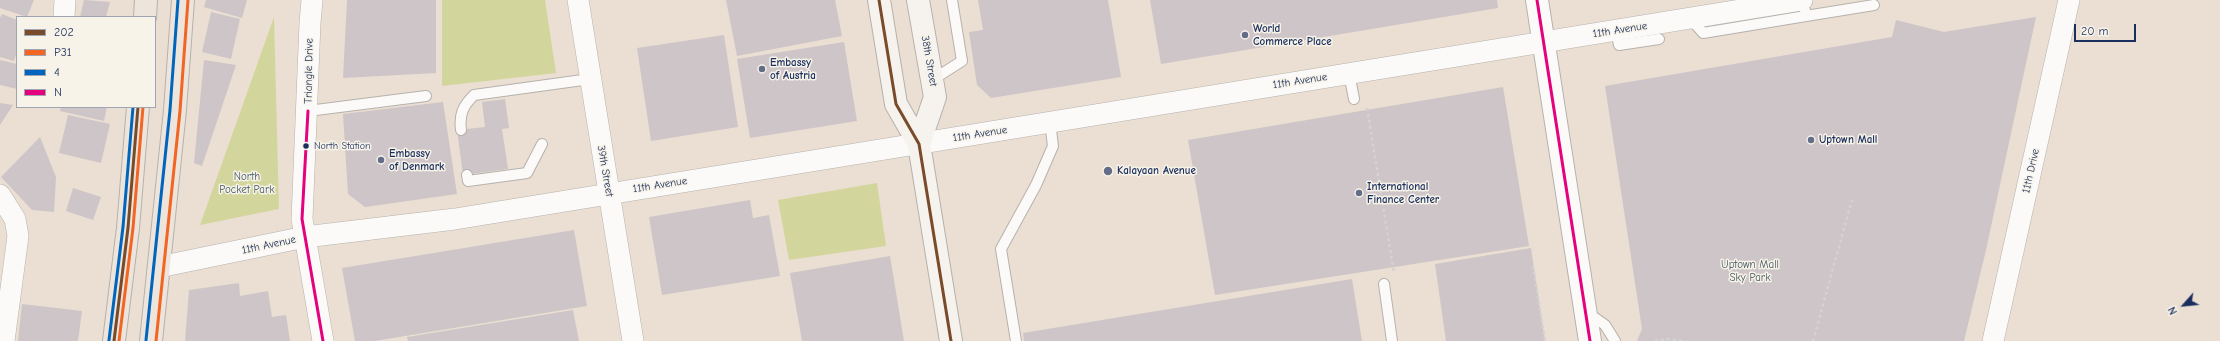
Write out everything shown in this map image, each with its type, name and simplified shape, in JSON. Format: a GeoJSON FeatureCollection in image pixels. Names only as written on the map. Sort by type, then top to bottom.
{"type":"FeatureCollection","features":[{"type":"Feature","properties":{"kind":"main road"},"geometry":{"type":"LineString","coordinates":[[145,16],[146,0]]}},
{"type":"Feature","properties":{"kind":"main road"},"geometry":{"type":"LineString","coordinates":[[151,341],[183,0]]}},
{"type":"Feature","properties":{"kind":"main road","name":"38th Street"},"geometry":{"type":"LineString","coordinates":[[879,0],[896,104],[919,144],[951,341]]}},
{"type":"Feature","properties":{"kind":"main road","name":"38th Street"},"geometry":{"type":"LineString","coordinates":[[918,0],[936,97],[919,144]]}},
{"type":"Feature","properties":{"kind":"main road"},"geometry":{"type":"LineString","coordinates":[[114,341],[128,228],[138,108]]}},
{"type":"Feature","properties":{"kind":"street"},"geometry":{"type":"LineString","coordinates":[[64,16],[65,0]]}},
{"type":"Feature","properties":{"kind":"street","name":"Triangle Drive"},"geometry":{"type":"LineString","coordinates":[[312,0],[302,219],[323,341]]}},
{"type":"Feature","properties":{"kind":"street","name":"39th Street"},"geometry":{"type":"LineString","coordinates":[[578,0],[633,341]]}},
{"type":"Feature","properties":{"kind":"street"},"geometry":{"type":"LineString","coordinates":[[1538,0],[1590,341]]}},
{"type":"Feature","properties":{"kind":"street","name":"11th Drive"},"geometry":{"type":"LineString","coordinates":[[1993,341],[2069,0]]}},
{"type":"Feature","properties":{"kind":"street","name":"11th Avenue"},"geometry":{"type":"LineString","coordinates":[[159,267],[305,238],[455,219],[1690,18],[1803,5]]}},
{"type":"Feature","properties":{"kind":"street"},"geometry":{"type":"LineString","coordinates":[[0,195],[15,219],[18,236],[4,341]]}},
{"type":"Feature","properties":{"kind":"lane"},"geometry":{"type":"LineString","coordinates":[[932,80],[962,61],[952,0]]}},
{"type":"Feature","properties":{"kind":"lane"},"geometry":{"type":"LineString","coordinates":[[1803,5],[1874,5]]}},
{"type":"Feature","properties":{"kind":"lane"},"geometry":{"type":"LineString","coordinates":[[1616,30],[1619,45],[1659,39]]}},
{"type":"Feature","properties":{"kind":"lane"},"geometry":{"type":"LineString","coordinates":[[1349,74],[1354,99]]}},
{"type":"Feature","properties":{"kind":"lane"},"geometry":{"type":"LineString","coordinates":[[461,130],[459,119],[463,106],[474,95],[590,80]]}},
{"type":"Feature","properties":{"kind":"lane"},"geometry":{"type":"LineString","coordinates":[[308,110],[426,96]]}},
{"type":"Feature","properties":{"kind":"lane"},"geometry":{"type":"LineString","coordinates":[[1016,341],[1001,249],[1036,185],[1054,146],[1050,122]]}},
{"type":"Feature","properties":{"kind":"lane"},"geometry":{"type":"LineString","coordinates":[[467,175],[468,181],[526,173],[542,144]]}},
{"type":"Feature","properties":{"kind":"lane"},"geometry":{"type":"LineString","coordinates":[[1384,284],[1392,341]]}},
{"type":"Feature","properties":{"kind":"lane"},"geometry":{"type":"LineString","coordinates":[[1585,311],[1605,325],[1615,341]]}},
{"type":"Feature","properties":{"kind":"path"},"geometry":{"type":"LineString","coordinates":[[1366,105],[1395,278]]}},
{"type":"Feature","properties":{"kind":"path"},"geometry":{"type":"LineString","coordinates":[[1813,341],[1852,200]]}},
{"type":"Feature","properties":{"kind":"path"},"geometry":{"type":"LineString","coordinates":[[1533,266],[1545,341]]}},
{"type":"Feature","properties":{"kind":"path"},"geometry":{"type":"LineString","coordinates":[[1655,341],[1668,338],[1682,341]]}},
{"type":"Feature","properties":{"kind":"green space"},"geometry":{"type":"Polygon","coordinates":[[[442,0],[545,0],[556,73],[442,86],[442,0]]]}},
{"type":"Feature","properties":{"kind":"green space","name":"North Pocket Park"},"geometry":{"type":"Polygon","coordinates":[[[274,17],[279,209],[200,225],[274,17]]]}},
{"type":"Feature","properties":{"kind":"green space"},"geometry":{"type":"Polygon","coordinates":[[[877,183],[886,246],[789,260],[778,200],[877,183]]]}},
{"type":"Feature","properties":{"kind":"building"},"geometry":{"type":"Polygon","coordinates":[[[0,0],[34,0],[27,16],[0,8],[0,0]]]}},
{"type":"Feature","properties":{"kind":"building"},"geometry":{"type":"Polygon","coordinates":[[[84,0],[110,2],[106,16],[80,16],[84,0]]]}},
{"type":"Feature","properties":{"kind":"building"},"geometry":{"type":"Polygon","coordinates":[[[206,0],[247,0],[242,18],[204,7],[206,0]]]}},
{"type":"Feature","properties":{"kind":"building"},"geometry":{"type":"Polygon","coordinates":[[[347,0],[436,0],[436,73],[343,78],[347,0]]]}},
{"type":"Feature","properties":{"kind":"building"},"geometry":{"type":"Polygon","coordinates":[[[726,0],[835,0],[842,36],[737,56],[726,0]]]}},
{"type":"Feature","properties":{"kind":"building"},"geometry":{"type":"Polygon","coordinates":[[[978,0],[1108,0],[1121,77],[991,98],[977,85],[969,32],[983,30],[978,0]]]}},
{"type":"Feature","properties":{"kind":"building","name":"World Commerce Place"},"geometry":{"type":"Polygon","coordinates":[[[1150,0],[1497,0],[1498,8],[1161,64],[1150,0]]]}},
{"type":"Feature","properties":{"kind":"building"},"geometry":{"type":"Polygon","coordinates":[[[211,12],[240,19],[231,59],[202,52],[211,12]]]}},
{"type":"Feature","properties":{"kind":"building"},"geometry":{"type":"Polygon","coordinates":[[[2,14],[16,20],[16,55],[14,61],[0,57],[0,18],[2,14]]]}},
{"type":"Feature","properties":{"kind":"building","name":"Uptown Mall"},"geometry":{"type":"Polygon","coordinates":[[[2036,17],[1986,250],[1964,341],[1637,341],[1642,329],[1605,86],[1892,37],[1896,20],[1944,32],[2036,17]]]}},
{"type":"Feature","properties":{"kind":"building"},"geometry":{"type":"Polygon","coordinates":[[[724,35],[738,127],[651,141],[637,48],[724,35]]]}},
{"type":"Feature","properties":{"kind":"building"},"geometry":{"type":"Polygon","coordinates":[[[844,42],[857,121],[750,138],[737,59],[844,42]]]}},
{"type":"Feature","properties":{"kind":"building"},"geometry":{"type":"Polygon","coordinates":[[[0,60],[16,64],[16,89],[0,85],[0,60]]]}},
{"type":"Feature","properties":{"kind":"building"},"geometry":{"type":"Polygon","coordinates":[[[204,60],[236,65],[202,166],[194,163],[204,60]]]}},
{"type":"Feature","properties":{"kind":"building","name":"International Finance Center"},"geometry":{"type":"Polygon","coordinates":[[[1503,87],[1529,246],[1215,295],[1188,140],[1503,87]]]}},
{"type":"Feature","properties":{"kind":"building"},"geometry":{"type":"Polygon","coordinates":[[[505,99],[509,128],[502,129],[508,169],[463,175],[457,130],[485,127],[482,102],[505,99]]]}},
{"type":"Feature","properties":{"kind":"building"},"geometry":{"type":"Polygon","coordinates":[[[443,102],[457,194],[365,207],[348,194],[343,114],[443,102]]]}},
{"type":"Feature","properties":{"kind":"building"},"geometry":{"type":"Polygon","coordinates":[[[0,103],[13,105],[0,125],[0,103]]]}},
{"type":"Feature","properties":{"kind":"building"},"geometry":{"type":"Polygon","coordinates":[[[61,108],[107,108],[104,121],[60,111],[61,108]]]}},
{"type":"Feature","properties":{"kind":"building"},"geometry":{"type":"Polygon","coordinates":[[[68,115],[110,124],[101,163],[59,153],[68,115]]]}},
{"type":"Feature","properties":{"kind":"building"},"geometry":{"type":"Polygon","coordinates":[[[40,137],[56,177],[54,212],[32,210],[1,177],[40,137]]]}},
{"type":"Feature","properties":{"kind":"building"},"geometry":{"type":"Polygon","coordinates":[[[73,188],[101,197],[93,220],[66,211],[73,188]]]}},
{"type":"Feature","properties":{"kind":"building"},"geometry":{"type":"Polygon","coordinates":[[[750,200],[753,218],[769,215],[780,276],[662,295],[649,217],[750,200]]]}},
{"type":"Feature","properties":{"kind":"building"},"geometry":{"type":"Polygon","coordinates":[[[574,230],[587,306],[375,341],[355,341],[342,268],[574,230]]]}},
{"type":"Feature","properties":{"kind":"building"},"geometry":{"type":"Polygon","coordinates":[[[1531,248],[1545,341],[1446,341],[1435,264],[1531,248]]]}},
{"type":"Feature","properties":{"kind":"building"},"geometry":{"type":"Polygon","coordinates":[[[890,256],[904,341],[802,341],[790,273],[890,256]]]}},
{"type":"Feature","properties":{"kind":"building"},"geometry":{"type":"Polygon","coordinates":[[[1352,279],[1362,341],[1024,341],[1023,333],[1352,279]]]}},
{"type":"Feature","properties":{"kind":"building"},"geometry":{"type":"Polygon","coordinates":[[[239,283],[240,296],[268,291],[272,317],[286,315],[290,341],[185,341],[189,290],[239,283]]]}},
{"type":"Feature","properties":{"kind":"building"},"geometry":{"type":"Polygon","coordinates":[[[22,304],[82,311],[78,341],[18,341],[22,304]]]}},
{"type":"Feature","properties":{"kind":"building"},"geometry":{"type":"Polygon","coordinates":[[[573,310],[579,341],[408,341],[407,337],[573,310]]]}},
{"type":"Feature","properties":{"kind":"transit line","name":"4"},"geometry":{"type":"LineString","coordinates":[[146,340],[170,110],[178,0]]}},
{"type":"Feature","properties":{"kind":"transit line","name":"P31"},"geometry":{"type":"LineString","coordinates":[[156,341],[180,111],[188,0]]}},
{"type":"Feature","properties":{"kind":"transit line","name":"202"},"geometry":{"type":"LineString","coordinates":[[879,0],[896,104],[919,144],[951,341]]}},
{"type":"Feature","properties":{"kind":"transit line","name":"N"},"geometry":{"type":"LineString","coordinates":[[1537,0],[1590,341]]}},
{"type":"Feature","properties":{"kind":"transit line","name":"4"},"geometry":{"type":"LineString","coordinates":[[109,340],[123,227],[133,108]]}},
{"type":"Feature","properties":{"kind":"transit line","name":"202"},"geometry":{"type":"LineString","coordinates":[[114,341],[128,228],[138,108]]}},
{"type":"Feature","properties":{"kind":"transit line","name":"P31"},"geometry":{"type":"LineString","coordinates":[[119,341],[133,228],[143,108]]}},
{"type":"Feature","properties":{"kind":"transit line","name":"N"},"geometry":{"type":"LineString","coordinates":[[308,111],[302,219],[323,341]]}},
{"type":"Feature","properties":{"kind":"place","name":"World Commerce Place"},"geometry":{"type":"Point","coordinates":[1245,35]}},
{"type":"Feature","properties":{"kind":"place","name":"Embassy of Austria"},"geometry":{"type":"Point","coordinates":[762,69]}},
{"type":"Feature","properties":{"kind":"place","name":"Uptown Mall"},"geometry":{"type":"Point","coordinates":[1811,140]}},
{"type":"Feature","properties":{"kind":"place","name":"North Station"},"geometry":{"type":"Point","coordinates":[306,146]}},
{"type":"Feature","properties":{"kind":"place","name":"Embassy of Denmark"},"geometry":{"type":"Point","coordinates":[381,160]}},
{"type":"Feature","properties":{"kind":"place","name":"Kalayaan Avenue"},"geometry":{"type":"Point","coordinates":[1108,171]}},
{"type":"Feature","properties":{"kind":"place","name":"International Finance Center"},"geometry":{"type":"Point","coordinates":[1359,193]}},
{"type":"Feature","properties":{"kind":"park label","name":"Uptown Mall Sky Park"},"geometry":{"type":"Point","coordinates":[1750,271]}}]}
